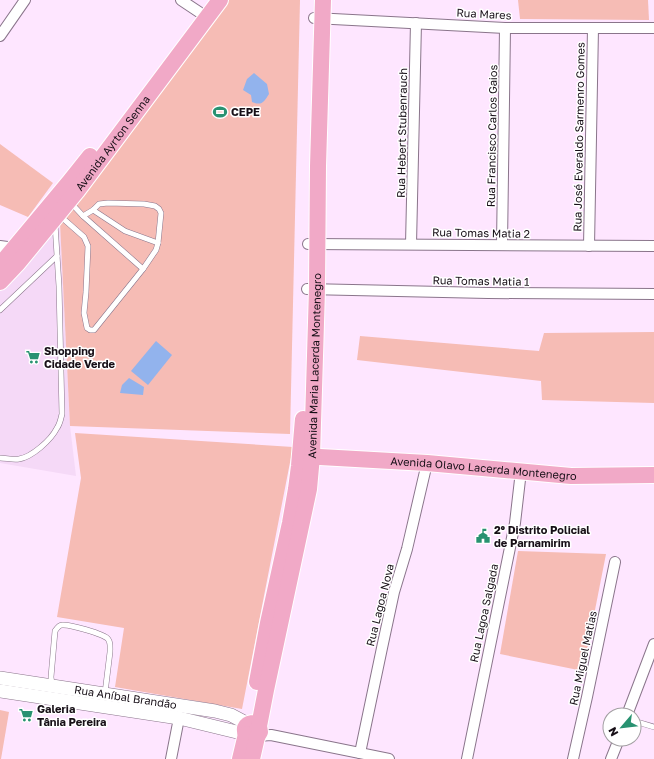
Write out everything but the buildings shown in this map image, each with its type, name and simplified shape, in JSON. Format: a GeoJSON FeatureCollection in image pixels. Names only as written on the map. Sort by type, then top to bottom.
{"type":"FeatureCollection","features":[{"type":"Feature","properties":{"kind":"main road","name":"Avenida Ayrton Senna"},"geometry":{"type":"LineString","coordinates":[[0,282],[69,201],[220,0]]}},
{"type":"Feature","properties":{"kind":"main road","name":"Avenida Maria Lacerda Montenegro"},"geometry":{"type":"LineString","coordinates":[[314,0],[318,19]]}},
{"type":"Feature","properties":{"kind":"main road","name":"Avenida Maria Lacerda Montenegro"},"geometry":{"type":"LineString","coordinates":[[252,759],[268,623],[290,523],[298,477],[306,456],[304,393],[312,289],[318,19],[323,0]]}},
{"type":"Feature","properties":{"kind":"main road","name":"Avenida Ayrton Senna"},"geometry":{"type":"LineString","coordinates":[[0,266],[8,247],[75,176],[203,6]]}},
{"type":"Feature","properties":{"kind":"main road","name":"Avenida Olavo Lacerda Montenegro"},"geometry":{"type":"LineString","coordinates":[[306,456],[427,463],[571,476],[654,475]]}},
{"type":"Feature","properties":{"kind":"main road","name":"Avenida Maria Lacerda Montenegro"},"geometry":{"type":"LineString","coordinates":[[240,759],[255,731]]}},
{"type":"Feature","properties":{"kind":"street"},"geometry":{"type":"LineString","coordinates":[[0,36],[25,0]]}},
{"type":"Feature","properties":{"kind":"street"},"geometry":{"type":"LineString","coordinates":[[181,0],[203,6]]}},
{"type":"Feature","properties":{"kind":"street","name":"Rua Mares"},"geometry":{"type":"LineString","coordinates":[[318,19],[505,28],[654,28]]}},
{"type":"Feature","properties":{"kind":"street","name":"Rua Hebert Stubenrauch"},"geometry":{"type":"LineString","coordinates":[[412,244],[416,23]]}},
{"type":"Feature","properties":{"kind":"street","name":"Rua Francisco Carlos Gaios"},"geometry":{"type":"LineString","coordinates":[[502,245],[505,28]]}},
{"type":"Feature","properties":{"kind":"street","name":"Rua José Everaldo Sarmenro Gomes"},"geometry":{"type":"LineString","coordinates":[[589,246],[593,28]]}},
{"type":"Feature","properties":{"kind":"street","name":"Rua Tomas Matia 2"},"geometry":{"type":"LineString","coordinates":[[312,244],[654,246]]}},
{"type":"Feature","properties":{"kind":"street","name":"Rua Tomas Matia 1"},"geometry":{"type":"LineString","coordinates":[[312,289],[488,293],[654,294]]}},
{"type":"Feature","properties":{"kind":"street","name":"Rua Lagoa Nova"},"geometry":{"type":"LineString","coordinates":[[360,753],[394,592],[407,549],[427,463]]}},
{"type":"Feature","properties":{"kind":"street","name":"Rua Lagoa Salgada"},"geometry":{"type":"LineString","coordinates":[[467,759],[515,523],[521,471]]}},
{"type":"Feature","properties":{"kind":"street","name":"Rua Miguel Matias"},"geometry":{"type":"LineString","coordinates":[[573,759],[589,690],[615,562]]}},
{"type":"Feature","properties":{"kind":"street"},"geometry":{"type":"LineString","coordinates":[[630,707],[654,644]]}},
{"type":"Feature","properties":{"kind":"street","name":"Rua Aníbal Brandão"},"geometry":{"type":"LineString","coordinates":[[0,678],[216,711],[231,715],[255,731]]}},
{"type":"Feature","properties":{"kind":"street","name":"Rua Aníbal Brandão"},"geometry":{"type":"LineString","coordinates":[[0,691],[255,731],[389,759]]}},
{"type":"Feature","properties":{"kind":"street"},"geometry":{"type":"LineString","coordinates":[[171,759],[179,718]]}},
{"type":"Feature","properties":{"kind":"street"},"geometry":{"type":"LineString","coordinates":[[611,759],[616,747]]}},
{"type":"Feature","properties":{"kind":"lane"},"geometry":{"type":"LineString","coordinates":[[69,201],[83,216],[143,269]]}},
{"type":"Feature","properties":{"kind":"lane"},"geometry":{"type":"LineString","coordinates":[[56,217],[84,237],[87,242],[88,261],[84,313],[86,328],[94,330],[143,269],[156,250],[161,213],[155,206],[144,204],[108,203],[100,204],[83,216]]}},
{"type":"Feature","properties":{"kind":"lane"},"geometry":{"type":"LineString","coordinates":[[93,210],[124,231],[158,243]]}},
{"type":"Feature","properties":{"kind":"lane"},"geometry":{"type":"LineString","coordinates":[[0,458],[17,460],[37,450],[46,443],[57,429],[62,414],[56,217]]}},
{"type":"Feature","properties":{"kind":"lane"},"geometry":{"type":"LineString","coordinates":[[0,310],[57,256]]}},
{"type":"Feature","properties":{"kind":"lane"},"geometry":{"type":"LineString","coordinates":[[52,686],[51,677],[55,631],[62,625],[89,631],[104,636],[109,640],[110,652],[105,694]]}},
{"type":"Feature","properties":{"kind":"lane"},"geometry":{"type":"LineString","coordinates":[[642,724],[654,727]]}},
{"type":"Feature","properties":{"kind":"shaded area","name":"CEPE"},"geometry":{"type":"Polygon","coordinates":[[[225,0],[300,0],[290,434],[70,426],[60,223],[225,0]]]}},
{"type":"Feature","properties":{"kind":"shaded area"},"geometry":{"type":"Polygon","coordinates":[[[518,0],[648,0],[649,20],[520,19],[518,0]]]}},
{"type":"Feature","properties":{"kind":"shaded area"},"geometry":{"type":"Polygon","coordinates":[[[0,144],[53,183],[28,217],[0,205],[0,144]]]}},
{"type":"Feature","properties":{"kind":"shaded area","name":"Shopping Cidade Verde"},"geometry":{"type":"Polygon","coordinates":[[[60,223],[70,426],[76,476],[0,463],[0,288],[60,223]]]}},
{"type":"Feature","properties":{"kind":"shaded area"},"geometry":{"type":"Polygon","coordinates":[[[654,332],[654,403],[542,400],[541,381],[357,360],[360,336],[539,351],[544,333],[654,332]]]}},
{"type":"Feature","properties":{"kind":"shaded area"},"geometry":{"type":"Polygon","coordinates":[[[75,433],[293,447],[242,709],[115,687],[124,628],[57,617],[81,478],[75,433]]]}},
{"type":"Feature","properties":{"kind":"shaded area"},"geometry":{"type":"Polygon","coordinates":[[[518,551],[606,554],[583,671],[500,654],[518,551]]]}},
{"type":"Feature","properties":{"kind":"shaded area"},"geometry":{"type":"Polygon","coordinates":[[[0,710],[9,712],[1,759],[0,759],[0,710]]]}},
{"type":"Feature","properties":{"kind":"water"},"geometry":{"type":"Polygon","coordinates":[[[254,73],[267,84],[269,94],[264,101],[258,104],[252,102],[251,95],[243,90],[247,79],[254,73]]]}},
{"type":"Feature","properties":{"kind":"water"},"geometry":{"type":"Polygon","coordinates":[[[156,341],[172,355],[148,385],[131,371],[156,341]]]}},
{"type":"Feature","properties":{"kind":"water"},"geometry":{"type":"Polygon","coordinates":[[[129,378],[144,387],[143,395],[120,393],[122,385],[129,378]]]}},
{"type":"Feature","properties":{"kind":"place","name":"CEPE"},"geometry":{"type":"Point","coordinates":[220,112]}},
{"type":"Feature","properties":{"kind":"place","name":"Shopping Cidade Verde"},"geometry":{"type":"Point","coordinates":[33,357]}},
{"type":"Feature","properties":{"kind":"place","name":"2º Distrito Policial de Parnamirim"},"geometry":{"type":"Point","coordinates":[483,536]}},
{"type":"Feature","properties":{"kind":"place","name":"Galeria Tânia Pereira"},"geometry":{"type":"Point","coordinates":[26,715]}}]}
